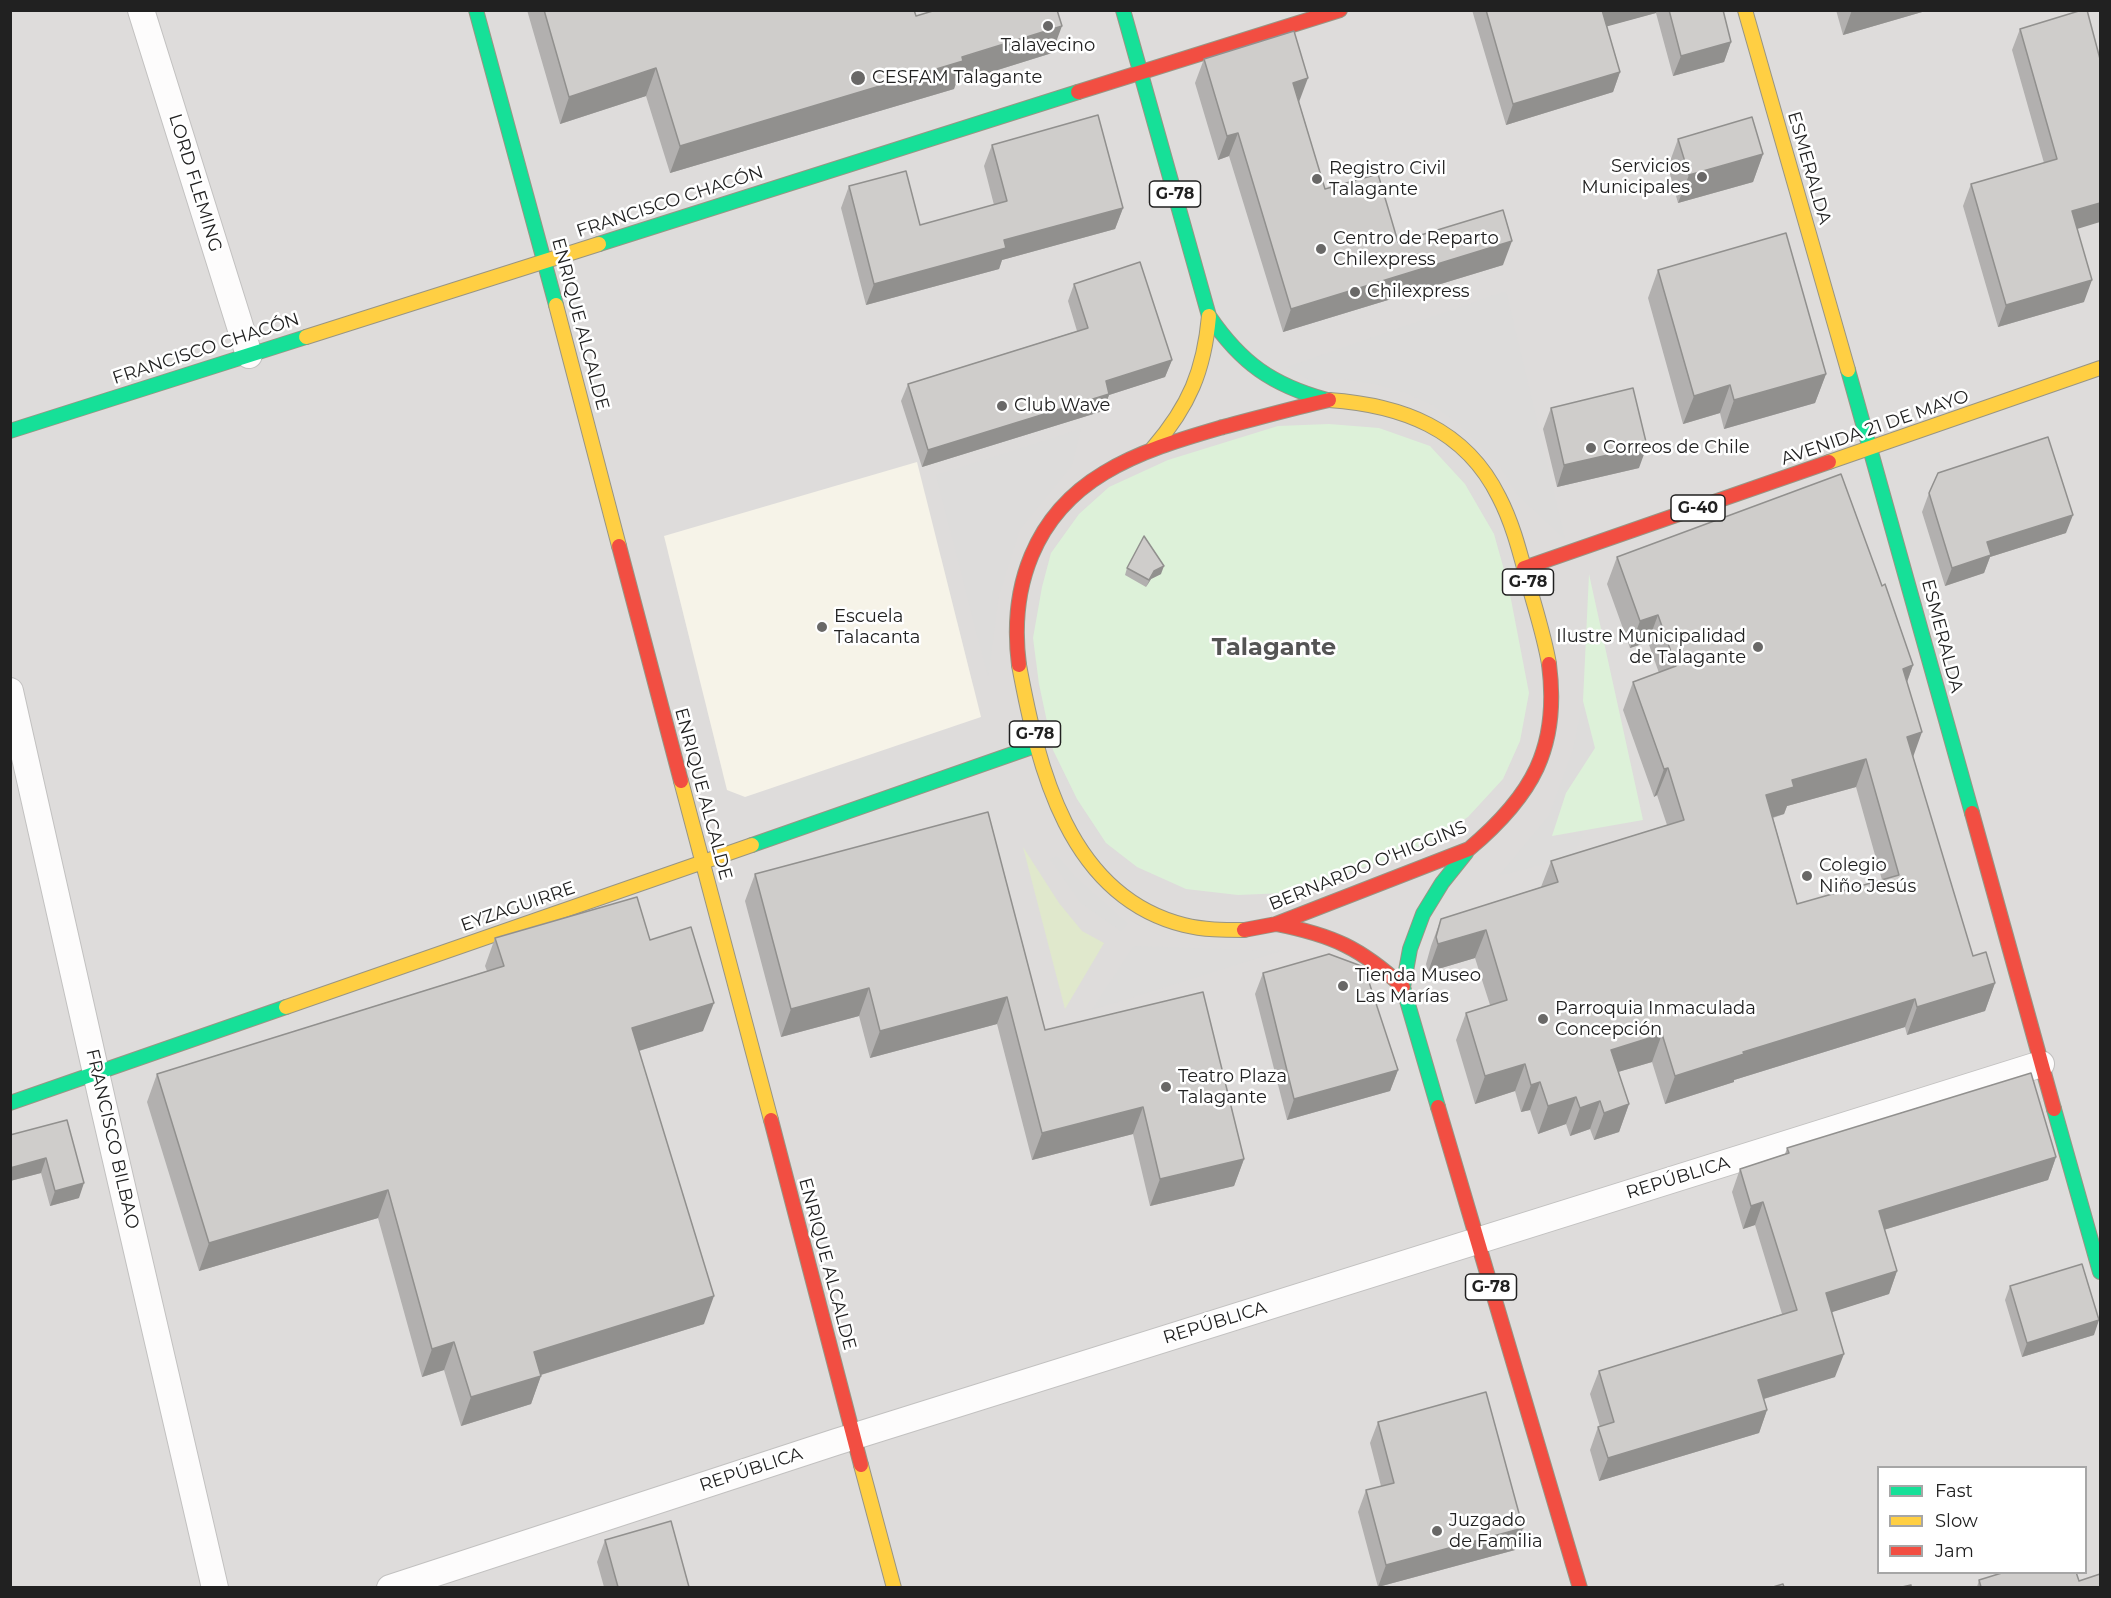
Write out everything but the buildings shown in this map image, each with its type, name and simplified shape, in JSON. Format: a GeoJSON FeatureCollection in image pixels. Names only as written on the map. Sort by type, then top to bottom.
{"type":"FeatureCollection","features":[{"type":"Feature","properties":{"kind":"main road","name":"ENRIQUE ALCALDE"},"geometry":{"type":"LineString","coordinates":[[476,10],[894,1587]]}},
{"type":"Feature","properties":{"kind":"main road","name":"G-78"},"geometry":{"type":"LineString","coordinates":[[1122,10],[1209,316],[1222,337],[1258,372],[1280,385],[1303,394],[1329,400]]}},
{"type":"Feature","properties":{"kind":"main road","name":"FRANCISCO CHACÓN"},"geometry":{"type":"LineString","coordinates":[[10,431],[1340,10]]}},
{"type":"Feature","properties":{"kind":"main road","name":"ESMERALDA"},"geometry":{"type":"LineString","coordinates":[[1745,10],[1872,448],[2100,1272]]}},
{"type":"Feature","properties":{"kind":"main road","name":"G-78"},"geometry":{"type":"LineString","coordinates":[[1153,448],[1170,430],[1195,388],[1208,341],[1209,316]]}},
{"type":"Feature","properties":{"kind":"main road","name":"AVENIDA 21 DE MAYO"},"geometry":{"type":"LineString","coordinates":[[1524,568],[2100,368]]}},
{"type":"Feature","properties":{"kind":"main road","name":"BERNARDO O'HIGGINS"},"geometry":{"type":"LineString","coordinates":[[1329,400],[1388,406],[1426,422],[1459,444],[1486,473],[1498,494],[1508,516],[1524,568],[1545,642],[1551,674],[1550,726],[1537,771],[1510,813],[1469,849],[1276,924],[1243,930],[1201,928],[1176,922],[1152,914],[1119,893],[1099,874],[1067,830],[1038,745],[1022,686],[1015,637],[1020,590],[1028,565],[1050,520],[1098,476],[1125,460],[1153,448],[1234,424],[1329,400]]}},
{"type":"Feature","properties":{"kind":"main road","name":"EYZAGUIRRE"},"geometry":{"type":"LineString","coordinates":[[10,1103],[1038,745]]}},
{"type":"Feature","properties":{"kind":"main road","name":"G-78"},"geometry":{"type":"LineString","coordinates":[[1469,849],[1449,870],[1419,921],[1406,964],[1403,987],[1580,1587]]}},
{"type":"Feature","properties":{"kind":"main road","name":"G-78"},"geometry":{"type":"LineString","coordinates":[[1276,924],[1324,934],[1352,946],[1380,964],[1403,987]]}},
{"type":"Feature","properties":{"kind":"street","name":"LORD FLEMING"},"geometry":{"type":"LineString","coordinates":[[141,10],[249,355]]}},
{"type":"Feature","properties":{"kind":"street","name":"FRANCISCO BILBAO"},"geometry":{"type":"LineString","coordinates":[[10,691],[215,1587]]}},
{"type":"Feature","properties":{"kind":"street","name":"REPÚBLICA"},"geometry":{"type":"LineString","coordinates":[[390,1587],[855,1436],[2041,1064]]}},
{"type":"Feature","properties":{"kind":"shaded area"},"geometry":{"type":"Polygon","coordinates":[[[11,11],[2100,11],[2100,1587],[11,1588],[11,11]]]}},
{"type":"Feature","properties":{"kind":"shaded area"},"geometry":{"type":"Polygon","coordinates":[[[1506,291],[1565,539],[1517,494],[1501,468],[1459,424],[1434,406],[1406,393],[1375,384],[1342,379],[1309,380],[1287,367],[1506,291]]]}},
{"type":"Feature","properties":{"kind":"shaded area"},"geometry":{"type":"Polygon","coordinates":[[[1081,429],[1072,465],[1020,529],[999,595],[988,677],[936,475],[1081,429]]]}},
{"type":"Feature","properties":{"kind":"shaded area","name":"Escuela Talacanta"},"geometry":{"type":"Polygon","coordinates":[[[917,462],[981,717],[745,797],[727,790],[664,536],[917,462]]]}},
{"type":"Feature","properties":{"kind":"shaded area"},"geometry":{"type":"Polygon","coordinates":[[[1583,701],[1595,748],[1566,793],[1553,836],[1583,832],[1574,856],[1499,876],[1549,816],[1573,750],[1583,701]]]}},
{"type":"Feature","properties":{"kind":"shaded area"},"geometry":{"type":"Polygon","coordinates":[[[1057,856],[1075,877],[1128,924],[1121,931],[1081,903],[1050,859],[1057,856]]]}},
{"type":"Feature","properties":{"kind":"shaded area"},"geometry":{"type":"Polygon","coordinates":[[[1134,946],[1281,951],[1092,1010],[1134,946]]]}},
{"type":"Feature","properties":{"kind":"green space"},"geometry":{"type":"Polygon","coordinates":[[[1329,424],[1379,428],[1430,446],[1465,484],[1494,534],[1508,584],[1529,693],[1520,741],[1503,779],[1468,817],[1438,837],[1403,854],[1284,893],[1238,895],[1186,889],[1137,867],[1106,843],[1077,799],[1053,750],[1039,684],[1033,638],[1051,553],[1079,514],[1109,487],[1168,460],[1278,426],[1329,424]]]}},
{"type":"Feature","properties":{"kind":"green space"},"geometry":{"type":"Polygon","coordinates":[[[1589,574],[1643,820],[1552,836],[1566,793],[1595,748],[1583,701],[1589,574]]]}},
{"type":"Feature","properties":{"kind":"green space"},"geometry":{"type":"Polygon","coordinates":[[[1023,847],[1059,903],[1082,931],[1104,943],[1065,1009],[1023,847]]]}},
{"type":"Feature","properties":{"kind":"traffic: fast"},"geometry":{"type":"LineString","coordinates":[[476,10],[556,305]]}},
{"type":"Feature","properties":{"kind":"traffic: fast"},"geometry":{"type":"LineString","coordinates":[[1123,10],[1209,316],[1233,347],[1259,370],[1290,387],[1327,400]]}},
{"type":"Feature","properties":{"kind":"traffic: fast"},"geometry":{"type":"LineString","coordinates":[[599,244],[1078,92]]}},
{"type":"Feature","properties":{"kind":"traffic: fast"},"geometry":{"type":"LineString","coordinates":[[10,431],[306,337]]}},
{"type":"Feature","properties":{"kind":"traffic: fast"},"geometry":{"type":"LineString","coordinates":[[1848,370],[1972,813]]}},
{"type":"Feature","properties":{"kind":"traffic: fast"},"geometry":{"type":"LineString","coordinates":[[752,845],[1038,745]]}},
{"type":"Feature","properties":{"kind":"traffic: fast"},"geometry":{"type":"LineString","coordinates":[[1438,1107],[1403,987],[1410,949],[1423,914],[1442,883],[1466,853]]}},
{"type":"Feature","properties":{"kind":"traffic: fast"},"geometry":{"type":"LineString","coordinates":[[10,1103],[286,1007]]}},
{"type":"Feature","properties":{"kind":"traffic: fast"},"geometry":{"type":"LineString","coordinates":[[2054,1109],[2100,1272]]}},
{"type":"Feature","properties":{"kind":"traffic: slow"},"geometry":{"type":"LineString","coordinates":[[1745,10],[1848,370]]}},
{"type":"Feature","properties":{"kind":"traffic: slow"},"geometry":{"type":"LineString","coordinates":[[306,337],[599,244]]}},
{"type":"Feature","properties":{"kind":"traffic: slow"},"geometry":{"type":"LineString","coordinates":[[556,305],[619,546]]}},
{"type":"Feature","properties":{"kind":"traffic: slow"},"geometry":{"type":"LineString","coordinates":[[1153,448],[1166,433],[1193,387],[1203,354],[1209,316]]}},
{"type":"Feature","properties":{"kind":"traffic: slow"},"geometry":{"type":"LineString","coordinates":[[1829,462],[2100,368]]}},
{"type":"Feature","properties":{"kind":"traffic: slow"},"geometry":{"type":"LineString","coordinates":[[1329,400],[1381,408],[1428,424],[1449,437],[1468,453],[1485,473],[1504,506],[1515,536],[1549,664]]}},
{"type":"Feature","properties":{"kind":"traffic: slow"},"geometry":{"type":"LineString","coordinates":[[1019,665],[1036,745],[1049,784],[1065,822],[1086,857],[1112,886],[1144,910],[1192,927],[1244,930]]}},
{"type":"Feature","properties":{"kind":"traffic: slow"},"geometry":{"type":"LineString","coordinates":[[681,781],[771,1120]]}},
{"type":"Feature","properties":{"kind":"traffic: slow"},"geometry":{"type":"LineString","coordinates":[[286,1007],[752,845]]}},
{"type":"Feature","properties":{"kind":"traffic: slow"},"geometry":{"type":"LineString","coordinates":[[861,1465],[894,1588]]}},
{"type":"Feature","properties":{"kind":"traffic: jam"},"geometry":{"type":"LineString","coordinates":[[1078,92],[1340,10]]}},
{"type":"Feature","properties":{"kind":"traffic: jam"},"geometry":{"type":"LineString","coordinates":[[1019,665],[1018,608],[1023,581],[1044,532],[1060,510],[1080,490],[1118,465],[1162,446],[1223,427],[1329,400]]}},
{"type":"Feature","properties":{"kind":"traffic: jam"},"geometry":{"type":"LineString","coordinates":[[1524,568],[1829,462]]}},
{"type":"Feature","properties":{"kind":"traffic: jam"},"geometry":{"type":"LineString","coordinates":[[619,546],[681,781]]}},
{"type":"Feature","properties":{"kind":"traffic: jam"},"geometry":{"type":"LineString","coordinates":[[1244,930],[1276,924],[1469,849],[1510,810],[1537,768],[1550,721],[1549,664]]}},
{"type":"Feature","properties":{"kind":"traffic: jam"},"geometry":{"type":"LineString","coordinates":[[1972,813],[2054,1109]]}},
{"type":"Feature","properties":{"kind":"traffic: jam"},"geometry":{"type":"LineString","coordinates":[[1276,924],[1314,933],[1345,945],[1373,962],[1403,987]]}},
{"type":"Feature","properties":{"kind":"traffic: jam"},"geometry":{"type":"LineString","coordinates":[[1438,1107],[1580,1588]]}},
{"type":"Feature","properties":{"kind":"traffic: jam"},"geometry":{"type":"LineString","coordinates":[[771,1120],[861,1465]]}},
{"type":"Feature","properties":{"kind":"place","name":"Talavecino"},"geometry":{"type":"Point","coordinates":[1048,26]}},
{"type":"Feature","properties":{"kind":"place","name":"CESFAM Talagante"},"geometry":{"type":"Point","coordinates":[858,78]}},
{"type":"Feature","properties":{"kind":"place","name":"Servicios Municipales"},"geometry":{"type":"Point","coordinates":[1702,177]}},
{"type":"Feature","properties":{"kind":"place","name":"Registro Civil Talagante"},"geometry":{"type":"Point","coordinates":[1317,179]}},
{"type":"Feature","properties":{"kind":"place","name":"Centro de Reparto Chilexpress"},"geometry":{"type":"Point","coordinates":[1321,249]}},
{"type":"Feature","properties":{"kind":"place","name":"Chilexpress"},"geometry":{"type":"Point","coordinates":[1355,292]}},
{"type":"Feature","properties":{"kind":"place","name":"Club Wave"},"geometry":{"type":"Point","coordinates":[1002,406]}},
{"type":"Feature","properties":{"kind":"place","name":"Correos de Chile"},"geometry":{"type":"Point","coordinates":[1591,448]}},
{"type":"Feature","properties":{"kind":"place","name":"Escuela Talacanta"},"geometry":{"type":"Point","coordinates":[822,627]}},
{"type":"Feature","properties":{"kind":"place","name":"Ilustre Municipalidad de Talagante"},"geometry":{"type":"Point","coordinates":[1758,647]}},
{"type":"Feature","properties":{"kind":"place","name":"Colegio Niño Jesús"},"geometry":{"type":"Point","coordinates":[1807,876]}},
{"type":"Feature","properties":{"kind":"place","name":"Tienda Museo Las Marías"},"geometry":{"type":"Point","coordinates":[1343,986]}},
{"type":"Feature","properties":{"kind":"place","name":"Parroquia Inmaculada Concepción"},"geometry":{"type":"Point","coordinates":[1543,1019]}},
{"type":"Feature","properties":{"kind":"place","name":"Teatro Plaza Talagante"},"geometry":{"type":"Point","coordinates":[1166,1087]}},
{"type":"Feature","properties":{"kind":"place","name":"Juzgado de Familia"},"geometry":{"type":"Point","coordinates":[1437,1531]}},
{"type":"Feature","properties":{"kind":"district","name":"Talagante"},"geometry":{"type":"Point","coordinates":[1274,648]}}]}
